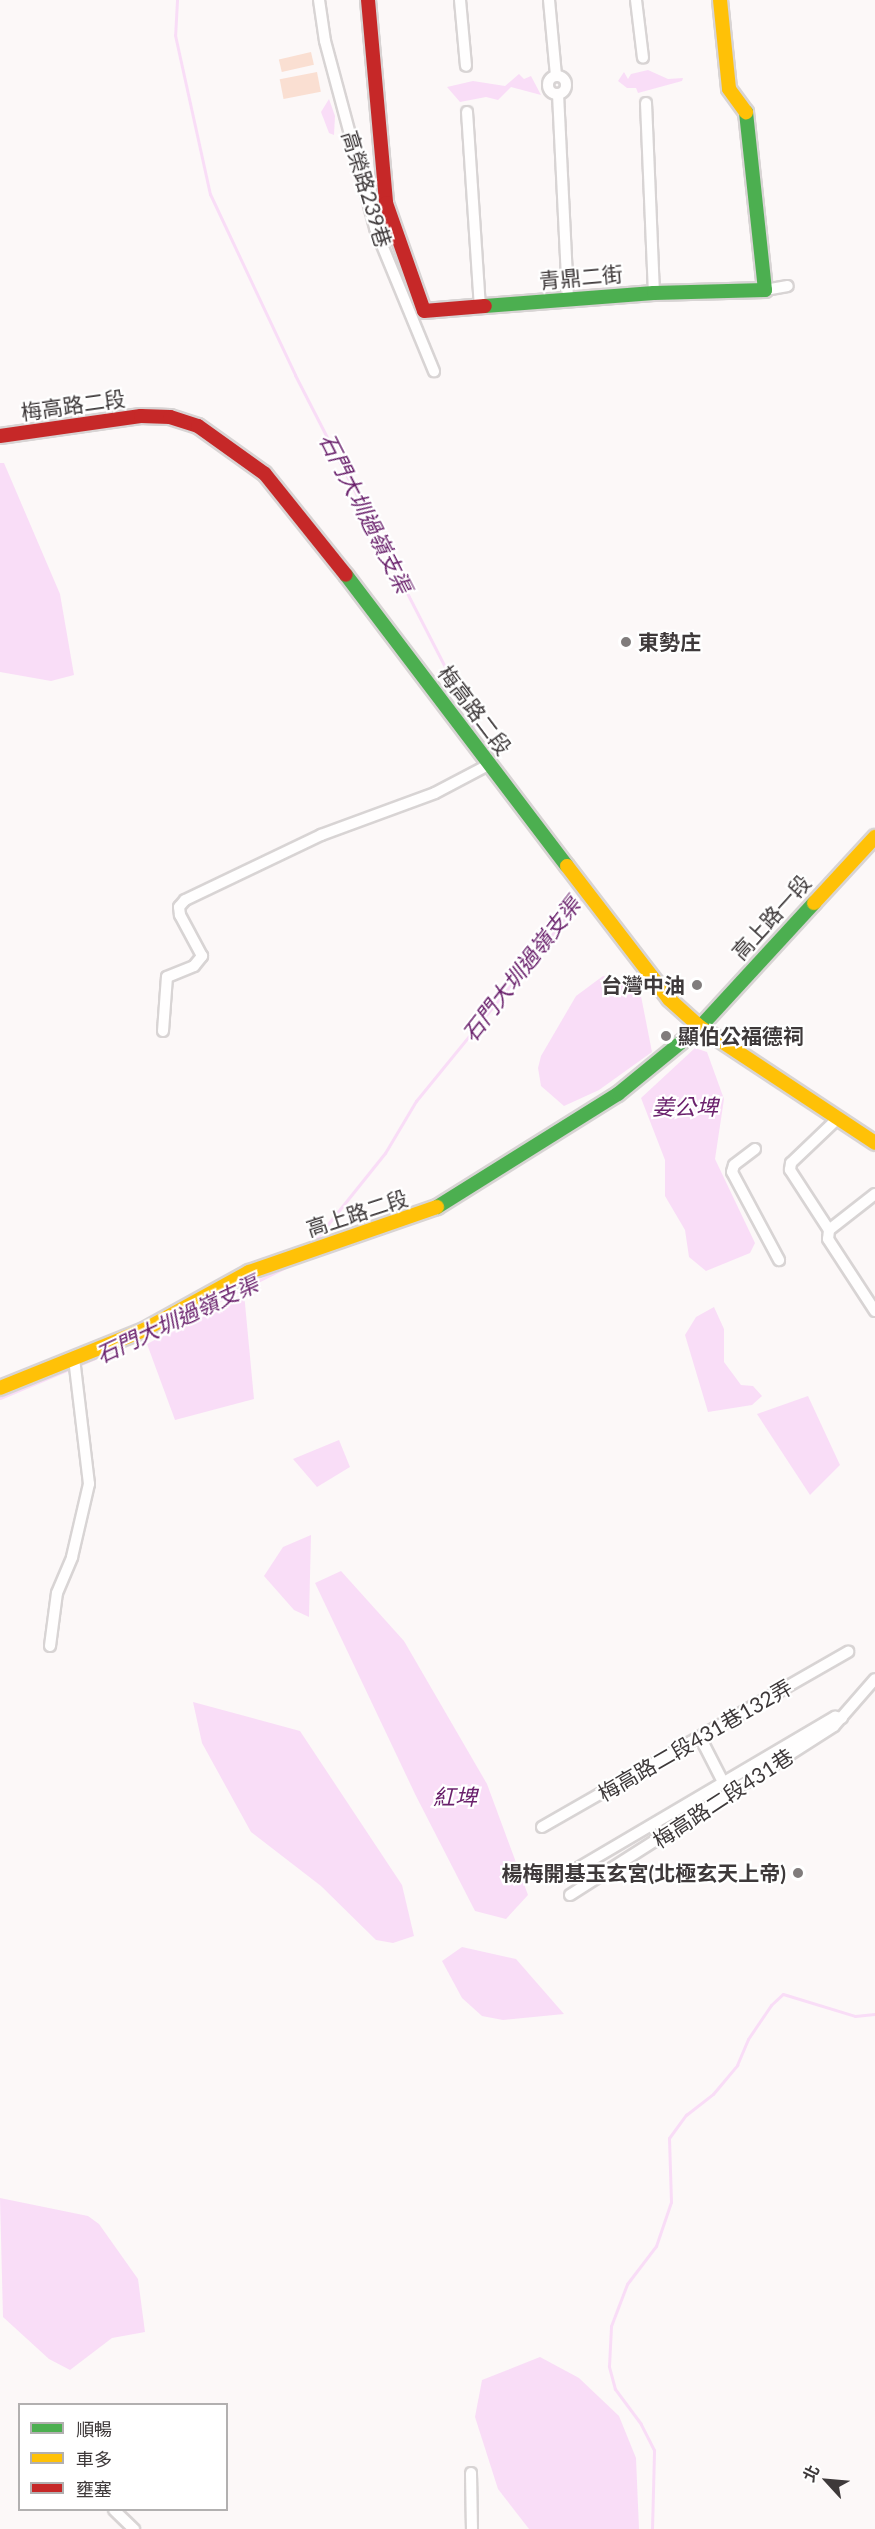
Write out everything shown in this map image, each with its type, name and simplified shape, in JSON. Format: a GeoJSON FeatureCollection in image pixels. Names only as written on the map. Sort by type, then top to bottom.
{"type":"FeatureCollection","features":[{"type":"Feature","properties":{"kind":"street","name":"高榮路239巷"},"geometry":{"type":"LineString","coordinates":[[319,0],[325,41],[375,228],[434,371]]}},
{"type":"Feature","properties":{"kind":"street","name":"青鼎二街"},"geometry":{"type":"LineString","coordinates":[[368,0],[386,203],[424,311],[654,293],[765,290]]}},
{"type":"Feature","properties":{"kind":"street"},"geometry":{"type":"LineString","coordinates":[[460,0],[466,66]]}},
{"type":"Feature","properties":{"kind":"street"},"geometry":{"type":"LineString","coordinates":[[549,0],[556,76],[562,78],[566,86],[558,94],[568,300]]}},
{"type":"Feature","properties":{"kind":"street"},"geometry":{"type":"LineString","coordinates":[[636,0],[643,58]]}},
{"type":"Feature","properties":{"kind":"street"},"geometry":{"type":"LineString","coordinates":[[720,0],[729,89],[748,115],[765,290],[788,286]]}},
{"type":"Feature","properties":{"kind":"street"},"geometry":{"type":"LineString","coordinates":[[646,103],[654,293]]}},
{"type":"Feature","properties":{"kind":"street"},"geometry":{"type":"LineString","coordinates":[[467,112],[480,307]]}},
{"type":"Feature","properties":{"kind":"street","name":"梅高路二段"},"geometry":{"type":"LineString","coordinates":[[0,436],[141,416],[170,417],[220,438],[265,474],[476,746],[486,766],[669,999],[700,1027],[875,1143]]}},
{"type":"Feature","properties":{"kind":"street"},"geometry":{"type":"LineString","coordinates":[[163,1031],[167,977],[194,966],[202,956],[180,915],[179,907],[185,900],[321,835],[435,793],[486,766]]}},
{"type":"Feature","properties":{"kind":"street","name":"高上路一段"},"geometry":{"type":"LineString","coordinates":[[700,1027],[875,837]]}},
{"type":"Feature","properties":{"kind":"street","name":"高上路二段"},"geometry":{"type":"LineString","coordinates":[[0,1388],[74,1364],[144,1330],[249,1272],[432,1210],[471,1188],[618,1094],[700,1027]]}},
{"type":"Feature","properties":{"kind":"street"},"geometry":{"type":"LineString","coordinates":[[837,1119],[791,1163],[790,1170],[829,1230],[828,1239],[875,1311]]}},
{"type":"Feature","properties":{"kind":"street"},"geometry":{"type":"LineString","coordinates":[[755,1149],[734,1164],[732,1172],[779,1260]]}},
{"type":"Feature","properties":{"kind":"street"},"geometry":{"type":"LineString","coordinates":[[829,1230],[875,1194]]}},
{"type":"Feature","properties":{"kind":"street"},"geometry":{"type":"LineString","coordinates":[[50,1646],[57,1593],[72,1557],[89,1484],[74,1364]]}},
{"type":"Feature","properties":{"kind":"street","name":"梅高路二段431巷132弄"},"geometry":{"type":"LineString","coordinates":[[542,1827],[848,1652]]}},
{"type":"Feature","properties":{"kind":"street","name":"梅高路二段431巷"},"geometry":{"type":"LineString","coordinates":[[570,1895],[798,1750],[842,1718],[875,1679]]}},
{"type":"Feature","properties":{"kind":"street","name":"梅高路二段431巷"},"geometry":{"type":"LineString","coordinates":[[563,1877],[835,1717],[842,1718]]}},
{"type":"Feature","properties":{"kind":"street"},"geometry":{"type":"LineString","coordinates":[[700,1737],[723,1782]]}},
{"type":"Feature","properties":{"kind":"street"},"geometry":{"type":"LineString","coordinates":[[471,2473],[472,2529]]}},
{"type":"Feature","properties":{"kind":"street"},"geometry":{"type":"LineString","coordinates":[[115,2511],[134,2529]]}},
{"type":"Feature","properties":{"kind":"shaded area"},"geometry":{"type":"Polygon","coordinates":[[[311,52],[314,65],[282,72],[279,59],[311,52]]]}},
{"type":"Feature","properties":{"kind":"shaded area"},"geometry":{"type":"Polygon","coordinates":[[[317,72],[321,92],[284,99],[280,79],[317,72]]]}},
{"type":"Feature","properties":{"kind":"water"},"geometry":{"type":"Polygon","coordinates":[[[648,70],[668,79],[683,78],[682,81],[638,93],[636,88],[627,88],[618,81],[624,72],[628,79],[631,74],[648,70]]]}},
{"type":"Feature","properties":{"kind":"water"},"geometry":{"type":"Polygon","coordinates":[[[519,74],[524,79],[531,76],[541,95],[511,87],[498,100],[486,97],[460,102],[447,87],[473,81],[505,86],[519,74]]]}},
{"type":"Feature","properties":{"kind":"water"},"geometry":{"type":"Polygon","coordinates":[[[329,99],[335,116],[334,135],[329,133],[321,112],[329,99]]]}},
{"type":"Feature","properties":{"kind":"water"},"geometry":{"type":"Polygon","coordinates":[[[0,463],[4,463],[60,594],[74,675],[51,681],[0,672],[0,463]]]}},
{"type":"Feature","properties":{"kind":"water","name":"姜公埤"},"geometry":{"type":"Polygon","coordinates":[[[603,976],[620,979],[641,996],[652,1052],[599,1090],[564,1106],[541,1086],[538,1068],[541,1056],[576,996],[603,976]]]}},
{"type":"Feature","properties":{"kind":"water","name":"姜公埤"},"geometry":{"type":"Polygon","coordinates":[[[695,1048],[707,1052],[724,1099],[715,1159],[755,1243],[750,1253],[706,1271],[689,1257],[685,1230],[665,1196],[665,1160],[641,1098],[695,1048]]]}},
{"type":"Feature","properties":{"kind":"water"},"geometry":{"type":"Polygon","coordinates":[[[244,1293],[254,1399],[175,1420],[147,1344],[244,1293]]]}},
{"type":"Feature","properties":{"kind":"water"},"geometry":{"type":"Polygon","coordinates":[[[714,1307],[724,1329],[724,1362],[741,1385],[753,1386],[762,1396],[752,1405],[708,1412],[685,1335],[696,1317],[714,1307]]]}},
{"type":"Feature","properties":{"kind":"water"},"geometry":{"type":"Polygon","coordinates":[[[808,1396],[840,1465],[810,1495],[757,1414],[808,1396]]]}},
{"type":"Feature","properties":{"kind":"water"},"geometry":{"type":"Polygon","coordinates":[[[339,1440],[350,1467],[317,1487],[293,1459],[339,1440]]]}},
{"type":"Feature","properties":{"kind":"water"},"geometry":{"type":"Polygon","coordinates":[[[311,1535],[309,1617],[294,1610],[264,1576],[283,1547],[311,1535]]]}},
{"type":"Feature","properties":{"kind":"water","name":"紅埤"},"geometry":{"type":"Polygon","coordinates":[[[341,1571],[404,1641],[487,1784],[528,1895],[506,1919],[475,1911],[416,1796],[315,1583],[341,1571]]]}},
{"type":"Feature","properties":{"kind":"water"},"geometry":{"type":"Polygon","coordinates":[[[193,1702],[300,1731],[402,1885],[414,1936],[393,1943],[376,1940],[321,1886],[251,1832],[202,1743],[193,1702]]]}},
{"type":"Feature","properties":{"kind":"water"},"geometry":{"type":"Polygon","coordinates":[[[462,1947],[516,1959],[564,2014],[503,2020],[482,2016],[462,1998],[442,1961],[462,1947]]]}},
{"type":"Feature","properties":{"kind":"water"},"geometry":{"type":"Polygon","coordinates":[[[0,2198],[88,2216],[99,2224],[138,2279],[145,2332],[112,2338],[70,2370],[49,2359],[3,2317],[0,2198]]]}},
{"type":"Feature","properties":{"kind":"water"},"geometry":{"type":"Polygon","coordinates":[[[540,2357],[579,2378],[619,2416],[636,2458],[639,2529],[529,2529],[498,2489],[475,2417],[482,2380],[540,2357]]]}},
{"type":"Feature","properties":{"kind":"waterway","name":"石門大圳過嶺支渠"},"geometry":{"type":"LineString","coordinates":[[177,0],[175,35],[210,194],[295,375],[472,719],[474,733]]}},
{"type":"Feature","properties":{"kind":"waterway","name":"石門大圳過嶺支渠"},"geometry":{"type":"LineString","coordinates":[[312,1244],[385,1153],[416,1101],[584,895]]}},
{"type":"Feature","properties":{"kind":"waterway","name":"石門大圳過嶺支渠"},"geometry":{"type":"LineString","coordinates":[[152,1334],[288,1266]]}},
{"type":"Feature","properties":{"kind":"waterway","name":"石門大圳過嶺支渠"},"geometry":{"type":"LineString","coordinates":[[0,1398],[143,1338]]}},
{"type":"Feature","properties":{"kind":"waterway"},"geometry":{"type":"LineString","coordinates":[[652,2529],[654,2450],[641,2424],[615,2389],[609,2366],[611,2326],[627,2284],[656,2246],[671,2202],[669,2138],[686,2115],[713,2094],[737,2065],[748,2039],[771,2005],[783,1994],[855,2016],[875,2014]]}},
{"type":"Feature","properties":{"kind":"traffic: fast"},"geometry":{"type":"LineString","coordinates":[[485,306],[654,293],[765,290],[746,112]]}},
{"type":"Feature","properties":{"kind":"traffic: fast"},"geometry":{"type":"LineString","coordinates":[[346,575],[567,866]]}},
{"type":"Feature","properties":{"kind":"traffic: fast"},"geometry":{"type":"LineString","coordinates":[[437,1207],[618,1094],[700,1027],[814,903]]}},
{"type":"Feature","properties":{"kind":"traffic: slow"},"geometry":{"type":"LineString","coordinates":[[720,0],[729,89],[746,112]]}},
{"type":"Feature","properties":{"kind":"traffic: slow"},"geometry":{"type":"LineString","coordinates":[[814,903],[875,837]]}},
{"type":"Feature","properties":{"kind":"traffic: slow"},"geometry":{"type":"LineString","coordinates":[[567,866],[669,999],[700,1027],[875,1143]]}},
{"type":"Feature","properties":{"kind":"traffic: slow"},"geometry":{"type":"LineString","coordinates":[[0,1388],[144,1330],[249,1272],[437,1207]]}},
{"type":"Feature","properties":{"kind":"traffic: jam"},"geometry":{"type":"LineString","coordinates":[[368,0],[386,203],[424,311],[485,306]]}},
{"type":"Feature","properties":{"kind":"traffic: jam"},"geometry":{"type":"LineString","coordinates":[[0,436],[141,416],[170,417],[198,426],[265,474],[346,575]]}},
{"type":"Feature","properties":{"kind":"place","name":"東勢庄"},"geometry":{"type":"Point","coordinates":[626,642]}},
{"type":"Feature","properties":{"kind":"place","name":"台灣中油"},"geometry":{"type":"Point","coordinates":[697,985]}},
{"type":"Feature","properties":{"kind":"place","name":"顯伯公福德祠"},"geometry":{"type":"Point","coordinates":[666,1036]}},
{"type":"Feature","properties":{"kind":"place","name":"楊梅開基玉玄宮(北極玄天上帝)"},"geometry":{"type":"Point","coordinates":[798,1873]}}]}
